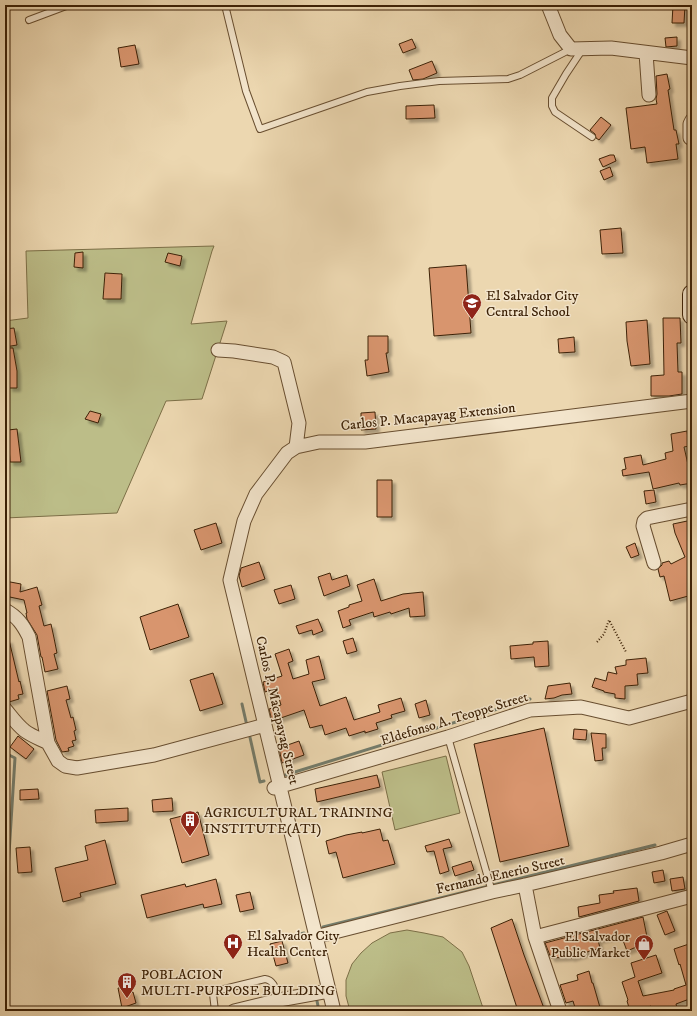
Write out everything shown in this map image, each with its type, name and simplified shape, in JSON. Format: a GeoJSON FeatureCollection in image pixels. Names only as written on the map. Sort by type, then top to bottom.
{"type":"FeatureCollection","features":[{"type":"Feature","properties":{"kind":"street"},"geometry":{"type":"LineString","coordinates":[[548,5],[560,35],[577,48],[611,48],[692,58]]}},
{"type":"Feature","properties":{"kind":"street"},"geometry":{"type":"LineString","coordinates":[[646,53],[649,95]]}},
{"type":"Feature","properties":{"kind":"street"},"geometry":{"type":"LineString","coordinates":[[690,138],[690,124],[692,120]]}},
{"type":"Feature","properties":{"kind":"street"},"geometry":{"type":"LineString","coordinates":[[692,295],[692,315]]}},
{"type":"Feature","properties":{"kind":"street"},"geometry":{"type":"LineString","coordinates":[[218,350],[273,357],[284,362],[298,423],[296,447]]}},
{"type":"Feature","properties":{"kind":"street","name":"Carlos P. Macapayag Extension"},"geometry":{"type":"LineString","coordinates":[[296,447],[319,442],[365,442],[692,401]]}},
{"type":"Feature","properties":{"kind":"street","name":"Carlos P. Macapayag Street"},"geometry":{"type":"LineString","coordinates":[[296,447],[287,453],[256,494],[244,521],[230,580],[265,725],[277,787],[334,1011]]}},
{"type":"Feature","properties":{"kind":"street"},"geometry":{"type":"LineString","coordinates":[[654,563],[643,526],[644,521],[647,518],[692,509]]}},
{"type":"Feature","properties":{"kind":"street"},"geometry":{"type":"LineString","coordinates":[[5,610],[23,625],[29,637],[48,743],[58,760],[65,766],[76,768],[154,755],[265,725]]}},
{"type":"Feature","properties":{"kind":"street","name":"Eldefonso A. Teoppe Street"},"geometry":{"type":"LineString","coordinates":[[277,787],[448,737],[530,710],[581,706],[629,718],[692,701]]}},
{"type":"Feature","properties":{"kind":"street"},"geometry":{"type":"LineString","coordinates":[[5,709],[24,730],[48,743]]}},
{"type":"Feature","properties":{"kind":"street","name":"Fernando Enerio Street"},"geometry":{"type":"LineString","coordinates":[[316,937],[491,890],[525,885],[661,853],[692,844]]}},
{"type":"Feature","properties":{"kind":"street"},"geometry":{"type":"LineString","coordinates":[[525,885],[536,937],[560,1011]]}},
{"type":"Feature","properties":{"kind":"street"},"geometry":{"type":"LineString","coordinates":[[536,937],[692,898]]}},
{"type":"Feature","properties":{"kind":"street"},"geometry":{"type":"LineString","coordinates":[[234,1011],[279,1000],[329,991]]}},
{"type":"Feature","properties":{"kind":"lane"},"geometry":{"type":"LineString","coordinates":[[29,20],[69,5]]}},
{"type":"Feature","properties":{"kind":"lane"},"geometry":{"type":"LineString","coordinates":[[225,5],[246,91],[260,129],[367,92],[439,81],[508,79],[520,75],[577,48]]}},
{"type":"Feature","properties":{"kind":"lane"},"geometry":{"type":"LineString","coordinates":[[577,48],[566,74],[552,98],[552,106],[555,112],[592,137]]}},
{"type":"Feature","properties":{"kind":"lane"},"geometry":{"type":"LineString","coordinates":[[448,737],[491,890]]}},
{"type":"Feature","properties":{"kind":"lane"},"geometry":{"type":"LineString","coordinates":[[215,1011],[213,994],[216,991],[265,979],[273,982],[279,1000]]}},
{"type":"Feature","properties":{"kind":"path"},"geometry":{"type":"LineString","coordinates":[[598,642],[604,634],[609,620],[626,652]]}},
{"type":"Feature","properties":{"kind":"green space"},"geometry":{"type":"Polygon","coordinates":[[[214,246],[191,324],[227,321],[202,399],[166,401],[117,513],[5,518],[5,321],[28,318],[26,251],[214,246]]]}},
{"type":"Feature","properties":{"kind":"green space"},"geometry":{"type":"Polygon","coordinates":[[[446,756],[460,813],[395,830],[382,772],[446,756]]]}},
{"type":"Feature","properties":{"kind":"green space"},"geometry":{"type":"Polygon","coordinates":[[[407,930],[443,937],[462,952],[469,966],[484,1011],[350,1011],[346,996],[346,980],[352,964],[372,943],[390,933],[407,930]]]}},
{"type":"Feature","properties":{"kind":"building"},"geometry":{"type":"Polygon","coordinates":[[[673,5],[685,5],[684,23],[672,23],[673,5]]]}},
{"type":"Feature","properties":{"kind":"building"},"geometry":{"type":"Polygon","coordinates":[[[677,37],[677,46],[666,47],[665,38],[677,37]]]}},
{"type":"Feature","properties":{"kind":"building"},"geometry":{"type":"Polygon","coordinates":[[[412,39],[416,48],[403,53],[399,44],[412,39]]]}},
{"type":"Feature","properties":{"kind":"building"},"geometry":{"type":"Polygon","coordinates":[[[135,45],[139,64],[121,67],[118,48],[135,45]]]}},
{"type":"Feature","properties":{"kind":"building"},"geometry":{"type":"Polygon","coordinates":[[[432,61],[437,73],[423,79],[413,80],[409,70],[432,61]]]}},
{"type":"Feature","properties":{"kind":"building"},"geometry":{"type":"Polygon","coordinates":[[[667,74],[674,130],[676,130],[679,144],[676,144],[678,159],[647,163],[645,147],[631,149],[626,108],[657,104],[656,76],[667,74]]]}},
{"type":"Feature","properties":{"kind":"building"},"geometry":{"type":"Polygon","coordinates":[[[434,105],[435,118],[406,119],[406,106],[434,105]]]}},
{"type":"Feature","properties":{"kind":"building"},"geometry":{"type":"Polygon","coordinates":[[[601,117],[611,125],[599,140],[590,130],[601,117]]]}},
{"type":"Feature","properties":{"kind":"building"},"geometry":{"type":"Polygon","coordinates":[[[614,155],[616,161],[603,167],[599,159],[614,155]]]}},
{"type":"Feature","properties":{"kind":"building"},"geometry":{"type":"Polygon","coordinates":[[[610,167],[613,176],[604,180],[600,171],[610,167]]]}},
{"type":"Feature","properties":{"kind":"building"},"geometry":{"type":"Polygon","coordinates":[[[621,228],[623,253],[602,254],[600,230],[621,228]]]}},
{"type":"Feature","properties":{"kind":"building"},"geometry":{"type":"Polygon","coordinates":[[[83,252],[83,268],[74,267],[75,253],[83,252]]]}},
{"type":"Feature","properties":{"kind":"building"},"geometry":{"type":"Polygon","coordinates":[[[168,253],[182,256],[180,266],[165,262],[168,253]]]}},
{"type":"Feature","properties":{"kind":"building"},"geometry":{"type":"Polygon","coordinates":[[[466,265],[471,333],[434,336],[429,268],[466,265]]]}},
{"type":"Feature","properties":{"kind":"building"},"geometry":{"type":"Polygon","coordinates":[[[105,273],[122,274],[121,299],[103,299],[105,273]]]}},
{"type":"Feature","properties":{"kind":"building"},"geometry":{"type":"Polygon","coordinates":[[[663,318],[680,318],[681,343],[677,343],[678,372],[682,372],[682,394],[651,396],[651,376],[664,375],[663,318]]]}},
{"type":"Feature","properties":{"kind":"building"},"geometry":{"type":"Polygon","coordinates":[[[647,320],[650,364],[631,366],[626,322],[647,320]]]}},
{"type":"Feature","properties":{"kind":"building"},"geometry":{"type":"Polygon","coordinates":[[[14,328],[17,345],[5,347],[5,329],[14,328]]]}},
{"type":"Feature","properties":{"kind":"building"},"geometry":{"type":"Polygon","coordinates":[[[368,336],[388,336],[388,353],[386,353],[389,372],[367,376],[365,360],[368,360],[368,336]]]}},
{"type":"Feature","properties":{"kind":"building"},"geometry":{"type":"Polygon","coordinates":[[[574,337],[575,352],[559,353],[558,339],[574,337]]]}},
{"type":"Feature","properties":{"kind":"building"},"geometry":{"type":"Polygon","coordinates":[[[9,348],[13,348],[17,371],[17,388],[9,388],[9,348]]]}},
{"type":"Feature","properties":{"kind":"building"},"geometry":{"type":"Polygon","coordinates":[[[90,411],[101,414],[98,423],[85,419],[90,411]]]}},
{"type":"Feature","properties":{"kind":"building"},"geometry":{"type":"Polygon","coordinates":[[[375,412],[376,429],[361,430],[361,413],[375,412]]]}},
{"type":"Feature","properties":{"kind":"building"},"geometry":{"type":"Polygon","coordinates":[[[17,429],[21,462],[10,462],[8,430],[17,429]]]}},
{"type":"Feature","properties":{"kind":"building"},"geometry":{"type":"Polygon","coordinates":[[[687,431],[689,446],[684,447],[689,469],[692,469],[692,483],[680,485],[679,483],[653,489],[649,472],[623,476],[622,470],[626,469],[624,458],[641,455],[643,465],[666,459],[665,453],[673,451],[671,434],[687,431]]]}},
{"type":"Feature","properties":{"kind":"building"},"geometry":{"type":"Polygon","coordinates":[[[377,480],[392,480],[392,517],[377,517],[377,480]]]}},
{"type":"Feature","properties":{"kind":"building"},"geometry":{"type":"Polygon","coordinates":[[[654,490],[656,502],[646,504],[644,491],[654,490]]]}},
{"type":"Feature","properties":{"kind":"building"},"geometry":{"type":"Polygon","coordinates":[[[692,520],[692,595],[670,601],[664,576],[660,577],[658,569],[662,563],[669,561],[671,564],[685,557],[673,524],[692,520]]]}},
{"type":"Feature","properties":{"kind":"building"},"geometry":{"type":"Polygon","coordinates":[[[216,523],[222,543],[201,550],[194,530],[216,523]]]}},
{"type":"Feature","properties":{"kind":"building"},"geometry":{"type":"Polygon","coordinates":[[[635,543],[639,555],[631,558],[626,547],[635,543]]]}},
{"type":"Feature","properties":{"kind":"building"},"geometry":{"type":"Polygon","coordinates":[[[259,562],[265,579],[242,587],[239,576],[241,568],[259,562]]]}},
{"type":"Feature","properties":{"kind":"building"},"geometry":{"type":"Polygon","coordinates":[[[330,573],[332,580],[347,575],[350,586],[324,596],[318,577],[330,573]]]}},
{"type":"Feature","properties":{"kind":"building"},"geometry":{"type":"Polygon","coordinates":[[[374,579],[381,601],[403,594],[423,592],[425,616],[410,617],[409,608],[391,614],[390,612],[374,617],[373,612],[349,620],[351,625],[343,628],[338,611],[349,607],[349,605],[362,601],[357,585],[374,579]]]}},
{"type":"Feature","properties":{"kind":"building"},"geometry":{"type":"Polygon","coordinates":[[[5,581],[21,584],[20,592],[37,587],[42,605],[39,606],[44,626],[51,624],[57,653],[54,654],[58,669],[45,672],[37,635],[27,619],[24,600],[5,596],[5,581]]]}},
{"type":"Feature","properties":{"kind":"building"},"geometry":{"type":"Polygon","coordinates":[[[291,585],[295,599],[279,604],[274,590],[291,585]]]}},
{"type":"Feature","properties":{"kind":"building"},"geometry":{"type":"Polygon","coordinates":[[[178,604],[189,637],[150,650],[140,617],[178,604]]]}},
{"type":"Feature","properties":{"kind":"building"},"geometry":{"type":"Polygon","coordinates":[[[318,619],[323,631],[313,635],[312,630],[299,634],[296,626],[318,619]]]}},
{"type":"Feature","properties":{"kind":"building"},"geometry":{"type":"Polygon","coordinates":[[[353,638],[357,651],[347,654],[343,641],[353,638]]]}},
{"type":"Feature","properties":{"kind":"building"},"geometry":{"type":"Polygon","coordinates":[[[5,640],[9,640],[23,694],[18,695],[19,699],[9,702],[7,701],[5,692],[5,640]]]}},
{"type":"Feature","properties":{"kind":"building"},"geometry":{"type":"Polygon","coordinates":[[[548,641],[549,666],[535,667],[534,657],[511,659],[510,646],[548,641]]]}},
{"type":"Feature","properties":{"kind":"building"},"geometry":{"type":"Polygon","coordinates":[[[289,649],[293,661],[288,663],[293,679],[309,674],[306,660],[319,656],[325,679],[312,682],[320,706],[346,697],[354,720],[380,712],[378,705],[401,698],[405,711],[391,715],[392,718],[376,723],[378,729],[349,736],[346,728],[325,735],[322,725],[310,728],[304,710],[272,721],[269,709],[281,705],[276,688],[265,692],[263,682],[282,676],[275,654],[289,649]]]}},
{"type":"Feature","properties":{"kind":"building"},"geometry":{"type":"Polygon","coordinates":[[[646,658],[648,673],[637,674],[638,685],[625,686],[625,699],[615,698],[615,694],[604,692],[592,687],[595,678],[606,681],[608,672],[617,674],[615,667],[626,665],[626,660],[646,658]]]}},
{"type":"Feature","properties":{"kind":"building"},"geometry":{"type":"Polygon","coordinates":[[[213,673],[223,704],[200,711],[190,680],[213,673]]]}},
{"type":"Feature","properties":{"kind":"building"},"geometry":{"type":"Polygon","coordinates":[[[570,683],[572,694],[545,699],[548,686],[570,683]]]}},
{"type":"Feature","properties":{"kind":"building"},"geometry":{"type":"Polygon","coordinates":[[[67,686],[70,699],[66,700],[71,718],[73,717],[76,730],[74,731],[76,740],[72,741],[74,746],[68,748],[69,751],[62,752],[56,740],[47,691],[67,686]]]}},
{"type":"Feature","properties":{"kind":"building"},"geometry":{"type":"Polygon","coordinates":[[[426,700],[430,715],[419,718],[415,704],[426,700]]]}},
{"type":"Feature","properties":{"kind":"building"},"geometry":{"type":"Polygon","coordinates":[[[544,728],[569,846],[500,862],[474,744],[544,728]]]}},
{"type":"Feature","properties":{"kind":"building"},"geometry":{"type":"Polygon","coordinates":[[[574,729],[587,730],[586,740],[573,739],[574,729]]]}},
{"type":"Feature","properties":{"kind":"building"},"geometry":{"type":"Polygon","coordinates":[[[591,733],[606,734],[606,748],[602,748],[603,760],[595,761],[591,733]]]}},
{"type":"Feature","properties":{"kind":"building"},"geometry":{"type":"Polygon","coordinates":[[[18,736],[34,749],[26,759],[10,747],[18,736]]]}},
{"type":"Feature","properties":{"kind":"building"},"geometry":{"type":"Polygon","coordinates":[[[299,741],[304,755],[282,763],[279,748],[299,741]]]}},
{"type":"Feature","properties":{"kind":"building"},"geometry":{"type":"Polygon","coordinates":[[[377,775],[380,787],[317,802],[315,789],[377,775]]]}},
{"type":"Feature","properties":{"kind":"building"},"geometry":{"type":"Polygon","coordinates":[[[38,789],[39,799],[20,800],[20,790],[38,789]]]}},
{"type":"Feature","properties":{"kind":"building"},"geometry":{"type":"Polygon","coordinates":[[[172,798],[173,811],[153,812],[152,800],[172,798]]]}},
{"type":"Feature","properties":{"kind":"building"},"geometry":{"type":"Polygon","coordinates":[[[128,808],[128,821],[96,823],[95,810],[128,808]]]}},
{"type":"Feature","properties":{"kind":"building","name":"AGRICULTURAL TRAINING INSTITUTE(ATI)"},"geometry":{"type":"Polygon","coordinates":[[[198,812],[209,855],[182,863],[170,819],[198,812]]]}},
{"type":"Feature","properties":{"kind":"building"},"geometry":{"type":"Polygon","coordinates":[[[380,829],[383,841],[388,840],[395,864],[343,878],[336,852],[329,854],[326,841],[346,835],[380,829]]]}},
{"type":"Feature","properties":{"kind":"building"},"geometry":{"type":"Polygon","coordinates":[[[449,839],[452,847],[443,849],[449,871],[440,874],[434,851],[427,852],[425,846],[449,839]]]}},
{"type":"Feature","properties":{"kind":"building"},"geometry":{"type":"Polygon","coordinates":[[[105,840],[116,884],[80,893],[81,897],[63,902],[55,868],[88,860],[85,846],[105,840]]]}},
{"type":"Feature","properties":{"kind":"building"},"geometry":{"type":"Polygon","coordinates":[[[30,847],[32,872],[18,873],[16,848],[30,847]]]}},
{"type":"Feature","properties":{"kind":"building"},"geometry":{"type":"Polygon","coordinates":[[[471,861],[474,870],[455,876],[452,867],[471,861]]]}},
{"type":"Feature","properties":{"kind":"building"},"geometry":{"type":"Polygon","coordinates":[[[663,870],[665,881],[654,883],[652,872],[663,870]]]}},
{"type":"Feature","properties":{"kind":"building"},"geometry":{"type":"Polygon","coordinates":[[[683,877],[685,889],[672,891],[670,879],[683,877]]]}},
{"type":"Feature","properties":{"kind":"building"},"geometry":{"type":"Polygon","coordinates":[[[216,879],[222,904],[204,908],[203,904],[147,918],[141,895],[185,884],[186,887],[216,879]]]}},
{"type":"Feature","properties":{"kind":"building"},"geometry":{"type":"Polygon","coordinates":[[[637,888],[639,901],[579,917],[578,907],[600,903],[599,895],[614,893],[613,891],[637,888]]]}},
{"type":"Feature","properties":{"kind":"building"},"geometry":{"type":"Polygon","coordinates":[[[250,892],[254,909],[240,912],[236,895],[250,892]]]}},
{"type":"Feature","properties":{"kind":"building"},"geometry":{"type":"Polygon","coordinates":[[[667,911],[675,931],[665,935],[657,915],[667,911]]]}},
{"type":"Feature","properties":{"kind":"building"},"geometry":{"type":"Polygon","coordinates":[[[643,917],[648,942],[627,951],[621,935],[598,940],[600,948],[571,958],[551,958],[545,943],[643,917]]]}},
{"type":"Feature","properties":{"kind":"building"},"geometry":{"type":"Polygon","coordinates":[[[512,919],[545,1011],[518,1011],[491,928],[512,919]]]}},
{"type":"Feature","properties":{"kind":"building"},"geometry":{"type":"Polygon","coordinates":[[[282,941],[288,963],[276,966],[270,944],[282,941]]]}},
{"type":"Feature","properties":{"kind":"building"},"geometry":{"type":"Polygon","coordinates":[[[692,943],[692,998],[676,1004],[677,1008],[668,1011],[665,1011],[664,1008],[652,1010],[651,1006],[630,1011],[622,982],[635,977],[631,963],[656,955],[662,973],[638,981],[643,996],[674,990],[686,985],[674,949],[692,943]]]}},
{"type":"Feature","properties":{"kind":"building"},"geometry":{"type":"Polygon","coordinates":[[[589,971],[601,1011],[576,1011],[573,1001],[566,1003],[560,985],[578,980],[577,975],[589,971]]]}},
{"type":"Feature","properties":{"kind":"building","name":"POBLACION MULTI-PURPOSE BUILDING"},"geometry":{"type":"Polygon","coordinates":[[[127,987],[127,992],[133,992],[136,1003],[122,1008],[118,988],[127,987]]]}},
{"type":"Feature","properties":{"kind":"waterway"},"geometry":{"type":"LineString","coordinates":[[282,776],[530,699]]}},
{"type":"Feature","properties":{"kind":"waterway"},"geometry":{"type":"LineString","coordinates":[[242,704],[247,726]]}},
{"type":"Feature","properties":{"kind":"waterway"},"geometry":{"type":"LineString","coordinates":[[249,733],[260,782],[264,781]]}},
{"type":"Feature","properties":{"kind":"waterway"},"geometry":{"type":"LineString","coordinates":[[5,753],[15,758],[5,918]]}},
{"type":"Feature","properties":{"kind":"waterway"},"geometry":{"type":"LineString","coordinates":[[323,927],[655,845]]}},
{"type":"Feature","properties":{"kind":"waterway"},"geometry":{"type":"LineString","coordinates":[[300,934],[304,933]]}},
{"type":"Feature","properties":{"kind":"waterway"},"geometry":{"type":"LineString","coordinates":[[317,1001],[319,1011]]}},
{"type":"Feature","properties":{"kind":"place","name":"El Salvador City Central School"},"geometry":{"type":"Point","coordinates":[472,320]}},
{"type":"Feature","properties":{"kind":"place","name":"AGRICULTURAL TRAINING INSTITUTE(ATI)"},"geometry":{"type":"Point","coordinates":[190,837]}},
{"type":"Feature","properties":{"kind":"place","name":"El Salvador City Health Center"},"geometry":{"type":"Point","coordinates":[233,960]}},
{"type":"Feature","properties":{"kind":"place","name":"El Salvador Public Market"},"geometry":{"type":"Point","coordinates":[644,961]}},
{"type":"Feature","properties":{"kind":"place","name":"POBLACION MULTI-PURPOSE BUILDING"},"geometry":{"type":"Point","coordinates":[127,999]}}]}
